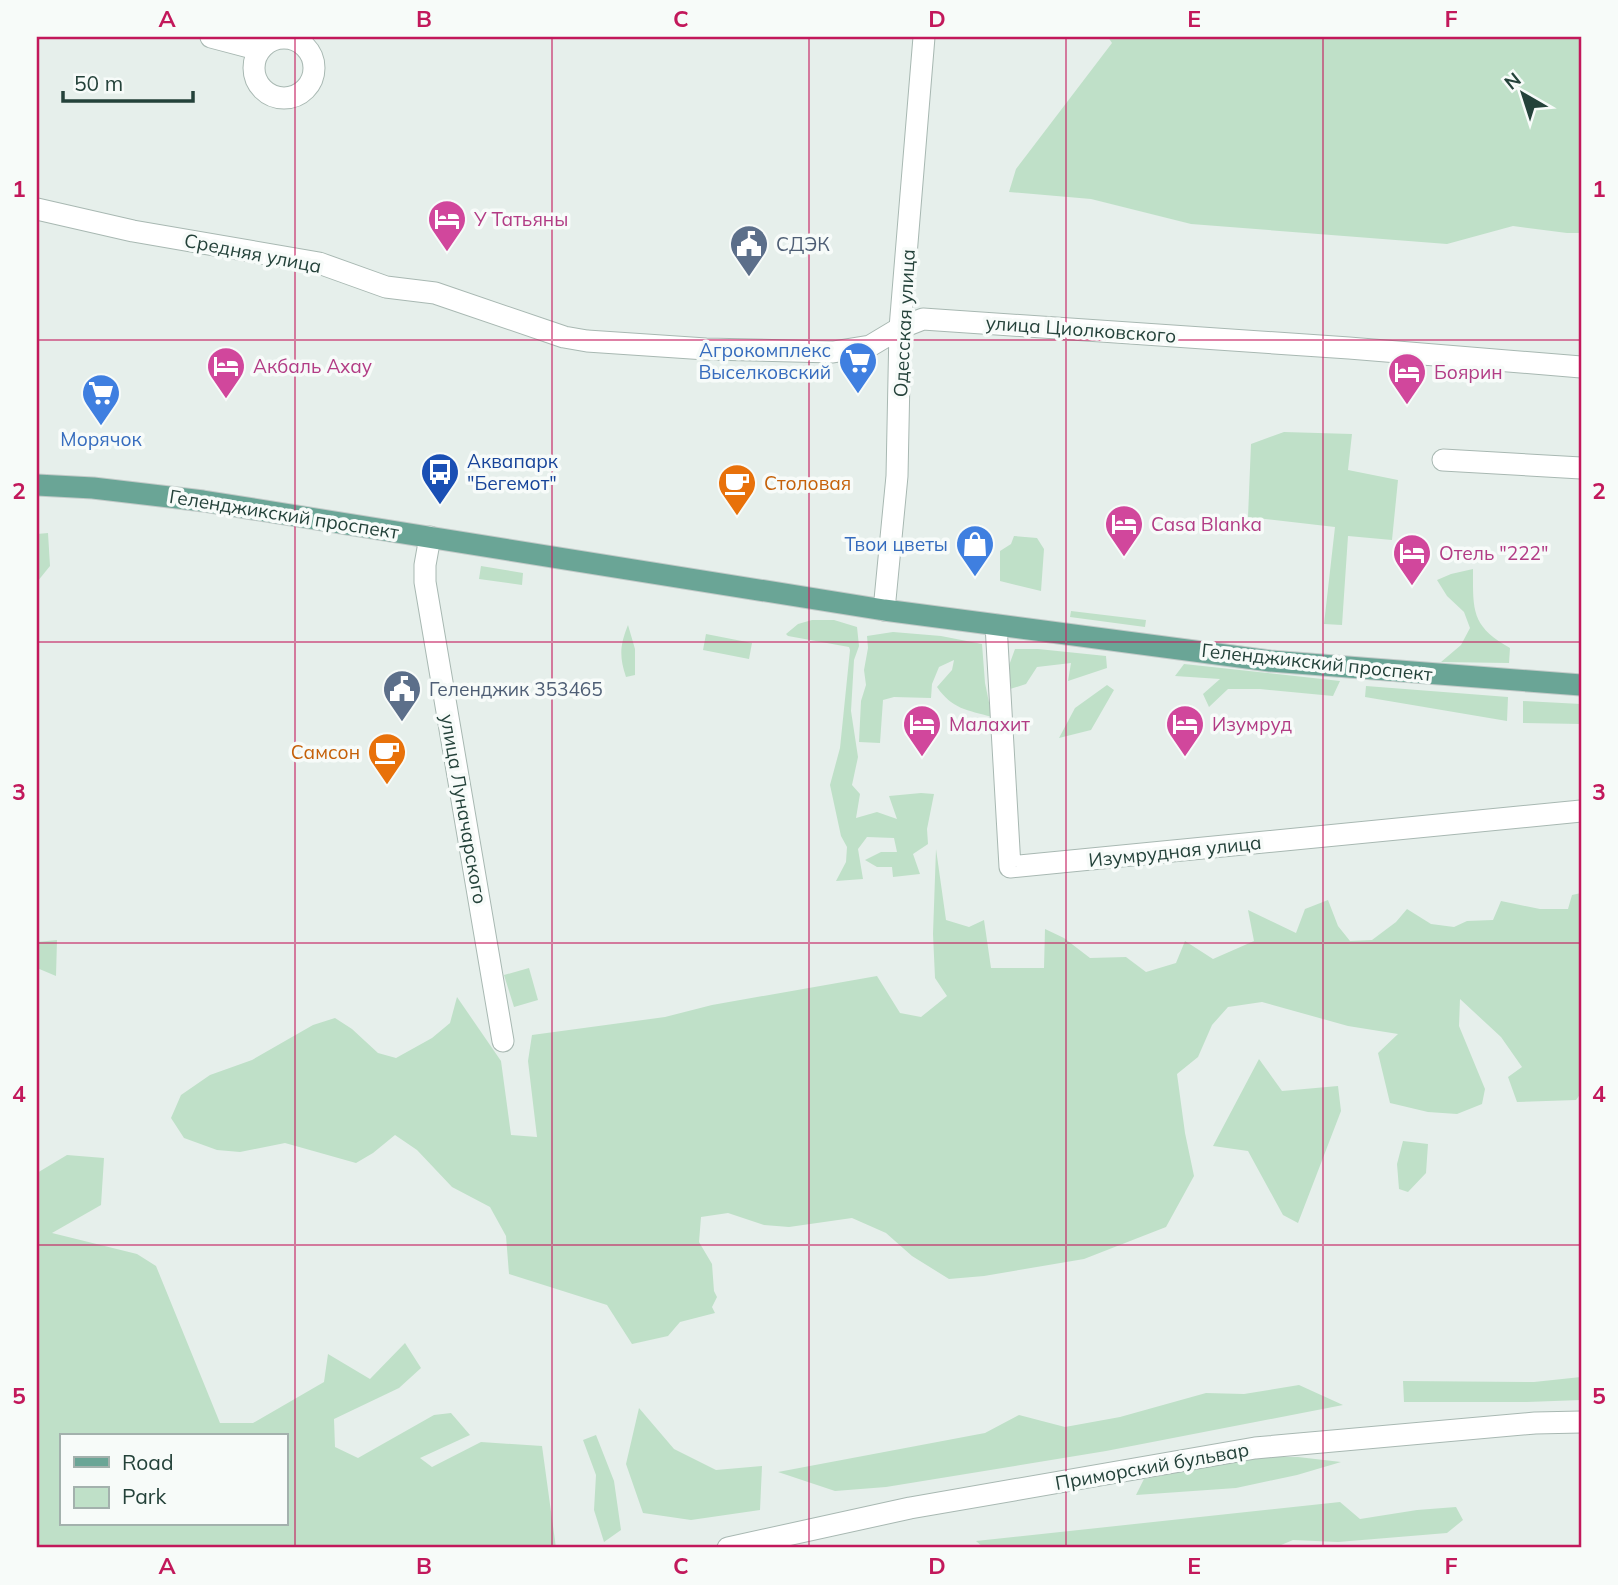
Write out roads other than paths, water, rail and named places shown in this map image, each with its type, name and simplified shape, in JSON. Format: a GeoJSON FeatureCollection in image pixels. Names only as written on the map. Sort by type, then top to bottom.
{"type":"FeatureCollection","features":[{"type":"Feature","properties":{"kind":"main road","name":"Геленджикский проспект"},"geometry":{"type":"LineString","coordinates":[[37,485],[93,488],[203,501],[884,610]]}},
{"type":"Feature","properties":{"kind":"main road"},"geometry":{"type":"LineString","coordinates":[[884,610],[996,625]]}},
{"type":"Feature","properties":{"kind":"main road","name":"Геленджикский проспект"},"geometry":{"type":"LineString","coordinates":[[996,625],[1270,661],[1581,685]]}},
{"type":"Feature","properties":{"kind":"street"},"geometry":{"type":"LineString","coordinates":[[211,37],[260,50]]}},
{"type":"Feature","properties":{"kind":"street","name":"Одесская улица"},"geometry":{"type":"LineString","coordinates":[[884,610],[897,476],[901,328],[924,37]]}},
{"type":"Feature","properties":{"kind":"street","name":"Средняя улица"},"geometry":{"type":"LineString","coordinates":[[37,209],[133,231],[320,263],[386,287],[435,293],[564,337],[587,341]]}},
{"type":"Feature","properties":{"kind":"street","name":"улица Циолковского"},"geometry":{"type":"LineString","coordinates":[[587,341],[706,349],[833,352],[870,346],[923,319],[1333,346],[1581,368]]}},
{"type":"Feature","properties":{"kind":"street"},"geometry":{"type":"LineString","coordinates":[[1443,460],[1581,468]]}},
{"type":"Feature","properties":{"kind":"street","name":"улица Луначарского"},"geometry":{"type":"LineString","coordinates":[[430,537],[425,582],[503,1041]]}},
{"type":"Feature","properties":{"kind":"street","name":"Изумрудная улица"},"geometry":{"type":"LineString","coordinates":[[996,625],[1010,867],[1581,811]]}},
{"type":"Feature","properties":{"kind":"street","name":"Приморский бульвар"},"geometry":{"type":"LineString","coordinates":[[728,1548],[910,1508],[1255,1448],[1535,1423],[1581,1422]]}},
{"type":"Feature","properties":{"kind":"place","name":"У Татьяны"},"geometry":{"type":"Point","coordinates":[447,253]}},
{"type":"Feature","properties":{"kind":"place","name":"СДЭК"},"geometry":{"type":"Point","coordinates":[749,278]}},
{"type":"Feature","properties":{"kind":"place","name":"Агрокомплекс Выселковский"},"geometry":{"type":"Point","coordinates":[858,395]}},
{"type":"Feature","properties":{"kind":"place","name":"Акбаль Ахау"},"geometry":{"type":"Point","coordinates":[226,400]}},
{"type":"Feature","properties":{"kind":"place","name":"Боярин"},"geometry":{"type":"Point","coordinates":[1407,406]}},
{"type":"Feature","properties":{"kind":"place","name":"Морячок"},"geometry":{"type":"Point","coordinates":[101,427]}},
{"type":"Feature","properties":{"kind":"place","name":"Аквапарк \"Бегемот\""},"geometry":{"type":"Point","coordinates":[440,506]}},
{"type":"Feature","properties":{"kind":"place","name":"Столовая"},"geometry":{"type":"Point","coordinates":[737,517]}},
{"type":"Feature","properties":{"kind":"place","name":"Casa Blanka"},"geometry":{"type":"Point","coordinates":[1124,558]}},
{"type":"Feature","properties":{"kind":"place","name":"Твои цветы"},"geometry":{"type":"Point","coordinates":[975,578]}},
{"type":"Feature","properties":{"kind":"place","name":"Отель \"222\""},"geometry":{"type":"Point","coordinates":[1412,587]}},
{"type":"Feature","properties":{"kind":"place","name":"Геленджик 353465"},"geometry":{"type":"Point","coordinates":[402,723]}},
{"type":"Feature","properties":{"kind":"place","name":"Малахит"},"geometry":{"type":"Point","coordinates":[922,758]}},
{"type":"Feature","properties":{"kind":"place","name":"Изумруд"},"geometry":{"type":"Point","coordinates":[1185,758]}},
{"type":"Feature","properties":{"kind":"place","name":"Самсон"},"geometry":{"type":"Point","coordinates":[387,786]}}]}
